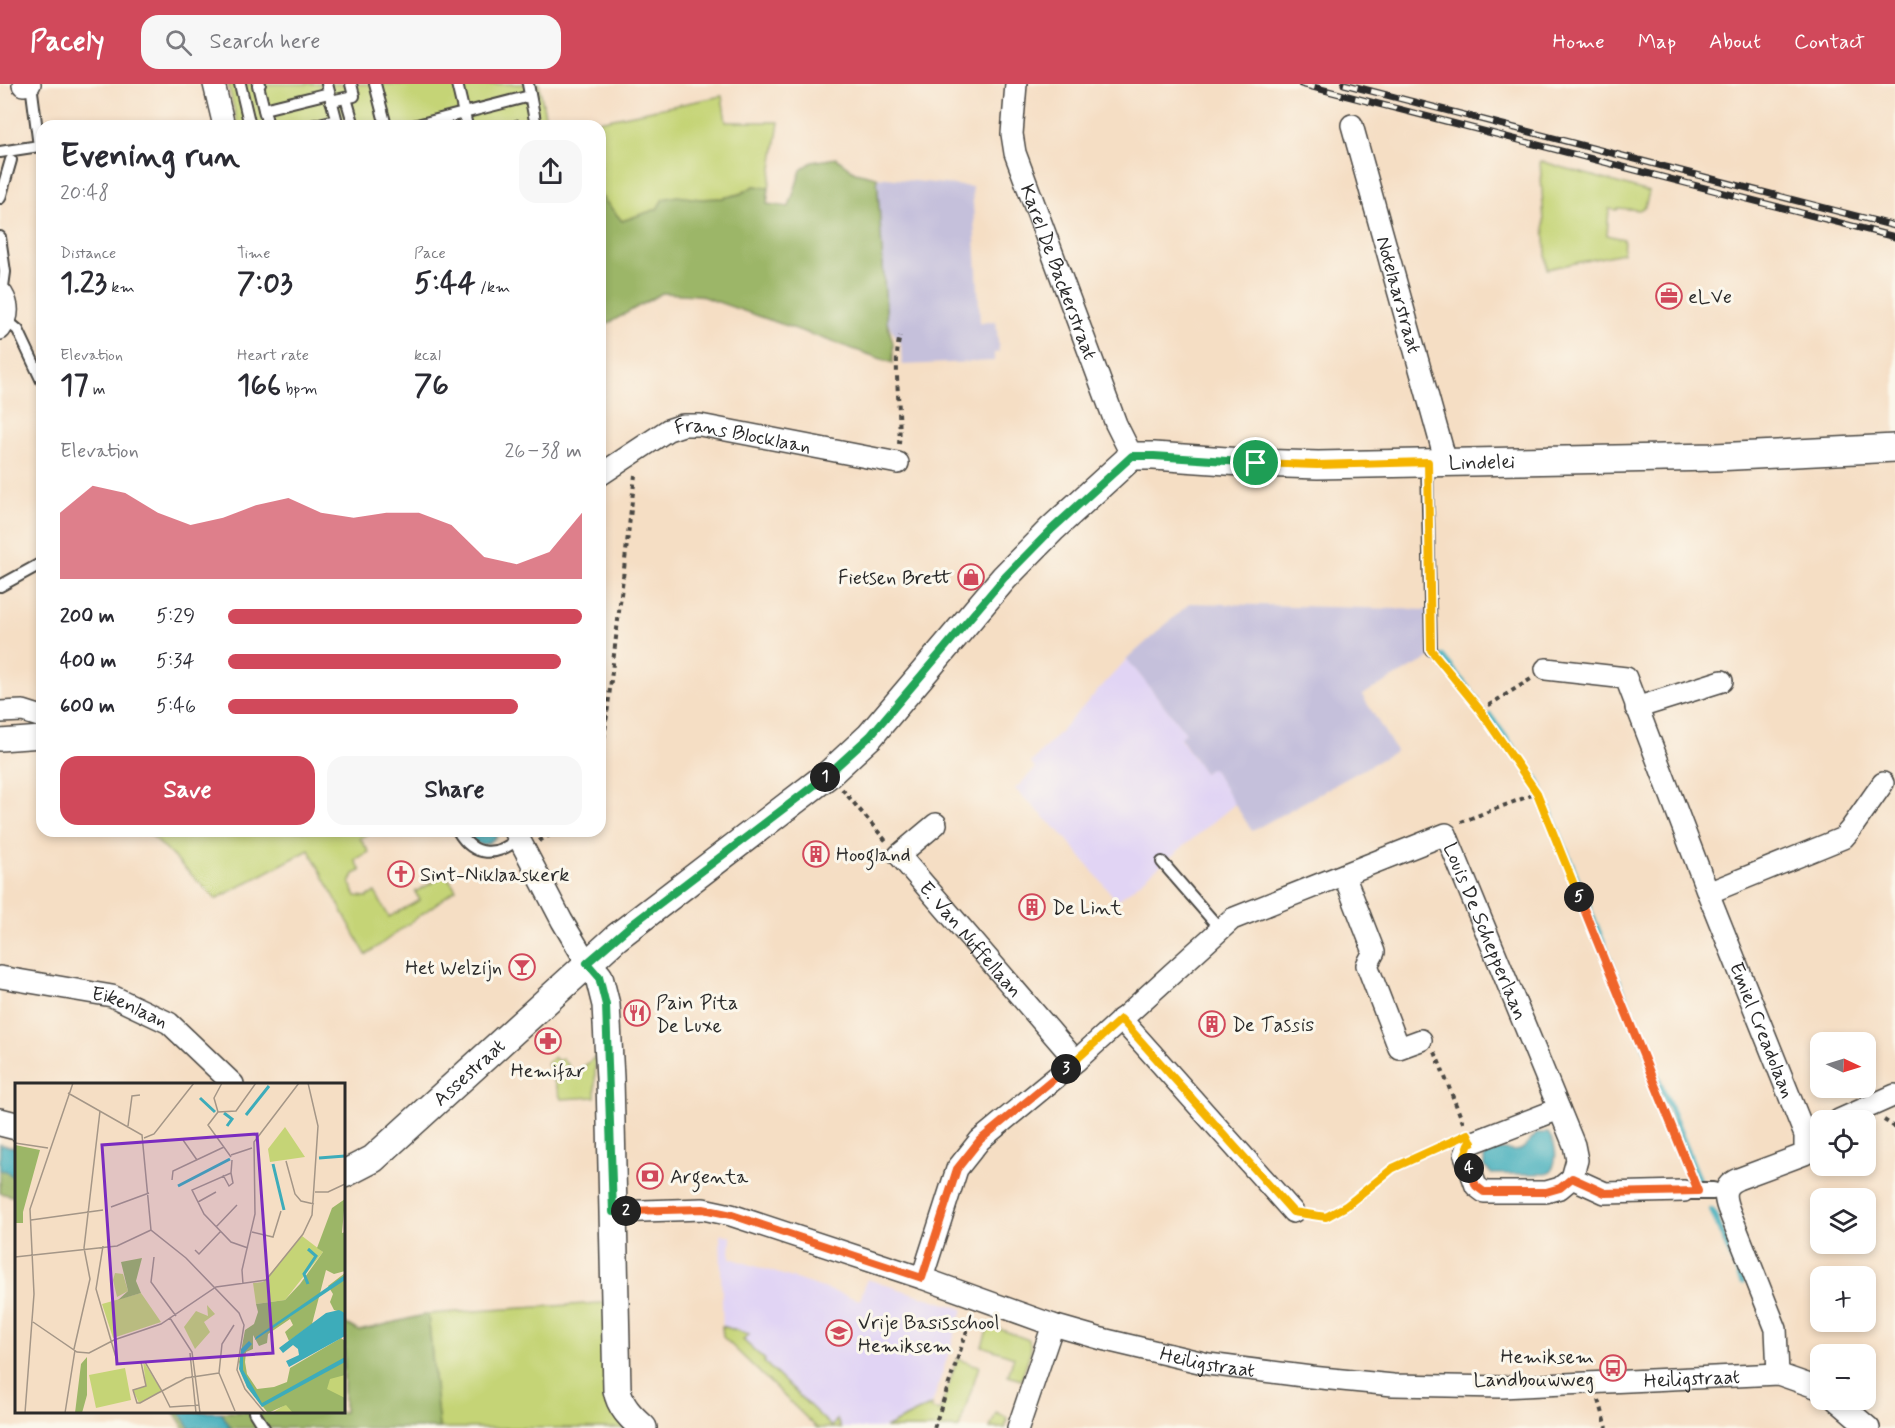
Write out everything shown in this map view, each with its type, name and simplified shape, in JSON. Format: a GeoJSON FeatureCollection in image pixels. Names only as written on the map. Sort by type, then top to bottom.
{"type":"FeatureCollection","features":[{"type":"Feature","properties":{"kind":"street"},"geometry":{"type":"LineString","coordinates":[[214,84],[223,120]]}},
{"type":"Feature","properties":{"kind":"street","name":"Karel De Backerstraat"},"geometry":{"type":"LineString","coordinates":[[1016,84],[1012,134],[1015,153],[1116,424],[1132,456]]}},
{"type":"Feature","properties":{"kind":"street","name":"Notelaarstraat"},"geometry":{"type":"LineString","coordinates":[[1352,125],[1437,462]]}},
{"type":"Feature","properties":{"kind":"street"},"geometry":{"type":"LineString","coordinates":[[1,294],[9,311],[3,324]]}},
{"type":"Feature","properties":{"kind":"street","name":"Frans Blocklaan"},"geometry":{"type":"LineString","coordinates":[[606,471],[668,430],[683,425],[700,424],[898,463]]}},
{"type":"Feature","properties":{"kind":"street","name":"Lindelei"},"geometry":{"type":"LineString","coordinates":[[1132,456],[1317,465],[1715,457],[1895,448]]}},
{"type":"Feature","properties":{"kind":"street"},"geometry":{"type":"LineString","coordinates":[[587,963],[630,926],[829,774],[870,736],[1004,578],[1052,529],[1132,456]]}},
{"type":"Feature","properties":{"kind":"street","name":"Emiel Creadolaan"},"geometry":{"type":"LineString","coordinates":[[1546,669],[1626,678],[1708,893],[1810,1125]]}},
{"type":"Feature","properties":{"kind":"street"},"geometry":{"type":"LineString","coordinates":[[1636,708],[1722,681]]}},
{"type":"Feature","properties":{"kind":"street"},"geometry":{"type":"LineString","coordinates":[[0,712],[23,711],[36,715]]}},
{"type":"Feature","properties":{"kind":"street"},"geometry":{"type":"LineString","coordinates":[[0,740],[36,737]]}},
{"type":"Feature","properties":{"kind":"street"},"geometry":{"type":"LineString","coordinates":[[1708,893],[1843,838],[1882,783]]}},
{"type":"Feature","properties":{"kind":"street"},"geometry":{"type":"LineString","coordinates":[[899,855],[936,824]]}},
{"type":"Feature","properties":{"kind":"street","name":"Louis De Schepperlaan"},"geometry":{"type":"LineString","coordinates":[[1226,925],[1446,834],[1574,1145],[1577,1160],[1572,1178]]}},
{"type":"Feature","properties":{"kind":"street"},"geometry":{"type":"LineString","coordinates":[[518,837],[562,921],[587,963],[599,977],[606,1005],[617,1390],[619,1400],[628,1414],[643,1428]]}},
{"type":"Feature","properties":{"kind":"street","name":"E. Van Nuffellaan"},"geometry":{"type":"LineString","coordinates":[[899,855],[1076,1061]]}},
{"type":"Feature","properties":{"kind":"street"},"geometry":{"type":"LineString","coordinates":[[1344,875],[1374,952],[1367,965],[1399,1048],[1421,1040]]}},
{"type":"Feature","properties":{"kind":"street"},"geometry":{"type":"LineString","coordinates":[[922,1278],[957,1169],[980,1140],[1076,1061],[1226,925]]}},
{"type":"Feature","properties":{"kind":"street","name":"Assestraat"},"geometry":{"type":"LineString","coordinates":[[345,1173],[373,1159],[587,963]]}},
{"type":"Feature","properties":{"kind":"street","name":"Eikenlaan"},"geometry":{"type":"LineString","coordinates":[[0,977],[112,996],[170,1023],[232,1083]]}},
{"type":"Feature","properties":{"kind":"street"},"geometry":{"type":"LineString","coordinates":[[1121,1019],[1293,1212]]}},
{"type":"Feature","properties":{"kind":"street"},"geometry":{"type":"LineString","coordinates":[[1861,1110],[1895,1095]]}},
{"type":"Feature","properties":{"kind":"street"},"geometry":{"type":"LineString","coordinates":[[1559,1109],[1470,1139],[1465,1155],[1476,1186],[1484,1192],[1546,1192],[1560,1188],[1572,1178],[1605,1193],[1705,1190],[1725,1198],[1776,1329],[1778,1374]]}},
{"type":"Feature","properties":{"kind":"street"},"geometry":{"type":"LineString","coordinates":[[0,1122],[15,1126]]}},
{"type":"Feature","properties":{"kind":"street","name":"Emiel Creadolaan"},"geometry":{"type":"LineString","coordinates":[[1705,1190],[1730,1183],[1805,1154],[1810,1140]]}},
{"type":"Feature","properties":{"kind":"street","name":"Heiligstraat"},"geometry":{"type":"LineString","coordinates":[[613,1212],[703,1209],[722,1213],[922,1278],[1053,1325],[1208,1364],[1393,1385],[1491,1387],[1778,1374],[1810,1385]]}},
{"type":"Feature","properties":{"kind":"street"},"geometry":{"type":"LineString","coordinates":[[1018,1428],[1053,1325]]}},
{"type":"Feature","properties":{"kind":"street"},"geometry":{"type":"LineString","coordinates":[[1848,1410],[1869,1428]]}},
{"type":"Feature","properties":{"kind":"lane"},"geometry":{"type":"LineString","coordinates":[[28,84],[36,129]]}},
{"type":"Feature","properties":{"kind":"lane"},"geometry":{"type":"LineString","coordinates":[[240,84],[249,120]]}},
{"type":"Feature","properties":{"kind":"lane"},"geometry":{"type":"LineString","coordinates":[[260,84],[258,85],[267,120]]}},
{"type":"Feature","properties":{"kind":"lane"},"geometry":{"type":"LineString","coordinates":[[264,109],[329,93],[346,98],[354,96],[351,84]]}},
{"type":"Feature","properties":{"kind":"lane"},"geometry":{"type":"LineString","coordinates":[[375,84],[384,120]]}},
{"type":"Feature","properties":{"kind":"lane"},"geometry":{"type":"LineString","coordinates":[[457,84],[466,120]]}},
{"type":"Feature","properties":{"kind":"lane"},"geometry":{"type":"LineString","coordinates":[[528,84],[535,120]]}},
{"type":"Feature","properties":{"kind":"lane"},"geometry":{"type":"LineString","coordinates":[[329,93],[336,120]]}},
{"type":"Feature","properties":{"kind":"lane"},"geometry":{"type":"LineString","coordinates":[[437,120],[530,96]]}},
{"type":"Feature","properties":{"kind":"lane"},"geometry":{"type":"LineString","coordinates":[[346,98],[352,120]]}},
{"type":"Feature","properties":{"kind":"lane"},"geometry":{"type":"LineString","coordinates":[[0,152],[36,146]]}},
{"type":"Feature","properties":{"kind":"lane"},"geometry":{"type":"LineString","coordinates":[[0,198],[10,160]]}},
{"type":"Feature","properties":{"kind":"lane"},"geometry":{"type":"LineString","coordinates":[[0,237],[5,272],[1,294]]}},
{"type":"Feature","properties":{"kind":"lane"},"geometry":{"type":"LineString","coordinates":[[3,324],[18,330],[36,368]]}},
{"type":"Feature","properties":{"kind":"lane"},"geometry":{"type":"LineString","coordinates":[[1431,650],[1437,462]]}},
{"type":"Feature","properties":{"kind":"lane"},"geometry":{"type":"LineString","coordinates":[[0,586],[36,566]]}},
{"type":"Feature","properties":{"kind":"lane"},"geometry":{"type":"LineString","coordinates":[[462,837],[474,849],[487,852],[498,851],[510,846],[516,837]]}},
{"type":"Feature","properties":{"kind":"lane"},"geometry":{"type":"LineString","coordinates":[[1162,862],[1226,925]]}},
{"type":"Feature","properties":{"kind":"lane"},"geometry":{"type":"LineString","coordinates":[[255,1413],[264,1428]]}},
{"type":"Feature","properties":{"kind":"path"},"geometry":{"type":"LineString","coordinates":[[898,463],[901,423],[897,367],[900,336]]}},
{"type":"Feature","properties":{"kind":"path"},"geometry":{"type":"LineString","coordinates":[[606,733],[638,450]]}},
{"type":"Feature","properties":{"kind":"path"},"geometry":{"type":"LineString","coordinates":[[1431,650],[1480,710],[1537,793],[1705,1190]]}},
{"type":"Feature","properties":{"kind":"path"},"geometry":{"type":"LineString","coordinates":[[1480,710],[1546,669]]}},
{"type":"Feature","properties":{"kind":"path"},"geometry":{"type":"LineString","coordinates":[[829,774],[899,855]]}},
{"type":"Feature","properties":{"kind":"path"},"geometry":{"type":"LineString","coordinates":[[1446,834],[1464,820],[1537,793]]}},
{"type":"Feature","properties":{"kind":"path"},"geometry":{"type":"LineString","coordinates":[[1293,1212],[1326,1217],[1346,1206],[1393,1168],[1470,1139],[1432,1046],[1421,1040]]}},
{"type":"Feature","properties":{"kind":"path"},"geometry":{"type":"LineString","coordinates":[[934,1428],[978,1298]]}},
{"type":"Feature","properties":{"kind":"path"},"geometry":{"type":"LineString","coordinates":[[1594,1383],[1607,1428]]}},
{"type":"Feature","properties":{"kind":"shaded area"},"geometry":{"type":"Polygon","coordinates":[[[877,177],[972,187],[980,323],[996,321],[999,352],[994,353],[994,361],[902,365],[901,345],[887,322],[877,177]]]}},
{"type":"Feature","properties":{"kind":"shaded area"},"geometry":{"type":"Polygon","coordinates":[[[1190,603],[1430,610],[1431,650],[1435,655],[1362,695],[1396,751],[1252,831],[1212,768],[1204,773],[1180,737],[1186,733],[1127,659],[1190,603]]]}},
{"type":"Feature","properties":{"kind":"shaded area"},"geometry":{"type":"Polygon","coordinates":[[[1127,659],[1186,733],[1180,738],[1204,773],[1212,768],[1235,804],[1117,901],[1064,836],[1015,789],[1035,769],[1031,763],[1127,659]]]}},
{"type":"Feature","properties":{"kind":"shaded area","name":"Vrije Basisschool Hemiksem"},"geometry":{"type":"Polygon","coordinates":[[[720,1234],[731,1236],[730,1258],[860,1300],[867,1279],[963,1309],[931,1408],[934,1428],[817,1428],[723,1337],[720,1234]]]}},
{"type":"Feature","properties":{"kind":"green space"},"geometry":{"type":"Polygon","coordinates":[[[228,84],[539,84],[546,120],[237,120],[228,84]]]}},
{"type":"Feature","properties":{"kind":"green space"},"geometry":{"type":"Polygon","coordinates":[[[722,96],[726,122],[779,122],[769,188],[754,186],[740,194],[723,198],[700,199],[622,221],[606,202],[606,120],[604,120],[722,96]]]}},
{"type":"Feature","properties":{"kind":"green space"},"geometry":{"type":"Polygon","coordinates":[[[836,158],[855,172],[877,177],[887,322],[893,343],[893,363],[698,295],[662,293],[606,325],[606,202],[622,221],[657,209],[663,199],[677,196],[700,199],[723,198],[740,194],[754,186],[769,188],[767,204],[789,207],[801,170],[812,162],[836,158]]]}},
{"type":"Feature","properties":{"kind":"green space"},"geometry":{"type":"Polygon","coordinates":[[[1540,161],[1649,192],[1645,207],[1639,210],[1609,209],[1607,235],[1624,239],[1623,253],[1547,269],[1540,161]]]}},
{"type":"Feature","properties":{"kind":"green space"},"geometry":{"type":"Polygon","coordinates":[[[153,837],[362,837],[360,838],[369,852],[355,860],[361,871],[354,874],[350,884],[356,896],[367,897],[375,892],[389,917],[420,900],[415,892],[446,875],[456,889],[366,955],[309,850],[216,899],[153,837]]]}},
{"type":"Feature","properties":{"kind":"green space"},"geometry":{"type":"Polygon","coordinates":[[[554,1057],[558,1061],[562,1058],[575,1074],[595,1057],[595,1097],[561,1099],[547,1063],[554,1057]]]}},
{"type":"Feature","properties":{"kind":"green space"},"geometry":{"type":"Polygon","coordinates":[[[0,1146],[15,1149],[15,1197],[0,1193],[0,1146]]]}},
{"type":"Feature","properties":{"kind":"green space"},"geometry":{"type":"Polygon","coordinates":[[[616,1302],[617,1390],[643,1428],[439,1428],[428,1314],[616,1302]]]}},
{"type":"Feature","properties":{"kind":"green space"},"geometry":{"type":"Polygon","coordinates":[[[428,1314],[439,1428],[184,1428],[175,1413],[345,1413],[345,1324],[359,1331],[428,1314]]]}},
{"type":"Feature","properties":{"kind":"green space"},"geometry":{"type":"Polygon","coordinates":[[[989,1325],[1029,1340],[1031,1350],[1021,1380],[1008,1376],[1014,1357],[982,1346],[989,1325]]]}},
{"type":"Feature","properties":{"kind":"green space"},"geometry":{"type":"Polygon","coordinates":[[[722,1326],[749,1334],[743,1340],[765,1360],[764,1362],[832,1427],[837,1419],[841,1428],[817,1428],[723,1337],[722,1326]]]}},
{"type":"Feature","properties":{"kind":"green space"},"geometry":{"type":"Polygon","coordinates":[[[957,1359],[979,1366],[959,1428],[885,1428],[932,1405],[931,1409],[940,1411],[957,1359]]]}},
{"type":"Feature","properties":{"kind":"green space"},"geometry":{"type":"Polygon","coordinates":[[[996,1413],[1008,1418],[1005,1428],[990,1428],[996,1413]]]}},
{"type":"Feature","properties":{"kind":"water"},"geometry":{"type":"Polygon","coordinates":[[[470,837],[496,837],[484,844],[470,837]]]}},
{"type":"Feature","properties":{"kind":"water"},"geometry":{"type":"Polygon","coordinates":[[[1537,1133],[1548,1133],[1554,1146],[1554,1165],[1552,1170],[1546,1174],[1492,1174],[1484,1167],[1484,1158],[1490,1149],[1517,1151],[1537,1133]]]}},
{"type":"Feature","properties":{"kind":"water"},"geometry":{"type":"Polygon","coordinates":[[[0,1144],[15,1148],[15,1178],[6,1171],[0,1170],[0,1144]]]}},
{"type":"Feature","properties":{"kind":"water"},"geometry":{"type":"Polygon","coordinates":[[[181,1413],[222,1413],[231,1428],[190,1428],[181,1413]]]}},
{"type":"Feature","properties":{"kind":"waterway"},"geometry":{"type":"LineString","coordinates":[[1442,656],[1477,700]]}},
{"type":"Feature","properties":{"kind":"waterway"},"geometry":{"type":"LineString","coordinates":[[1490,716],[1537,780],[1700,1182]]}},
{"type":"Feature","properties":{"kind":"waterway"},"geometry":{"type":"LineString","coordinates":[[1712,1210],[1742,1282]]}},
{"type":"Feature","properties":{"kind":"railway"},"geometry":{"type":"LineString","coordinates":[[1301,84],[1895,237]]}},
{"type":"Feature","properties":{"kind":"railway"},"geometry":{"type":"LineString","coordinates":[[1344,84],[1895,226]]}},
{"type":"Feature","properties":{"kind":"place","name":"eLVe"},"geometry":{"type":"Point","coordinates":[1669,296]}},
{"type":"Feature","properties":{"kind":"place","name":"Fietsen Brett"},"geometry":{"type":"Point","coordinates":[971,577]}},
{"type":"Feature","properties":{"kind":"place","name":"Hoogland"},"geometry":{"type":"Point","coordinates":[816,854]}},
{"type":"Feature","properties":{"kind":"place","name":"Sint-Niklaaskerk"},"geometry":{"type":"Point","coordinates":[401,874]}},
{"type":"Feature","properties":{"kind":"place","name":"De Lint"},"geometry":{"type":"Point","coordinates":[1032,907]}},
{"type":"Feature","properties":{"kind":"place","name":"Het Welzijn"},"geometry":{"type":"Point","coordinates":[522,967]}},
{"type":"Feature","properties":{"kind":"place","name":"Pain Pita De Luxe"},"geometry":{"type":"Point","coordinates":[637,1013]}},
{"type":"Feature","properties":{"kind":"place","name":"De Tassis"},"geometry":{"type":"Point","coordinates":[1212,1024]}},
{"type":"Feature","properties":{"kind":"place","name":"Hemifar"},"geometry":{"type":"Point","coordinates":[548,1041]}},
{"type":"Feature","properties":{"kind":"place","name":"Argenta"},"geometry":{"type":"Point","coordinates":[650,1176]}},
{"type":"Feature","properties":{"kind":"place","name":"Vrije Basisschool Hemiksem"},"geometry":{"type":"Point","coordinates":[839,1333]}},
{"type":"Feature","properties":{"kind":"place","name":"Hemiksem Landbouwweg"},"geometry":{"type":"Point","coordinates":[1613,1368]}},
{"type":"Feature","properties":{"kind":"route"},"geometry":{"type":"LineString","coordinates":[[1132,456],[1256,463],[1317,465],[1428,462],[1431,650],[1480,710],[1537,793],[1698,1191],[1605,1193],[1572,1178],[1560,1188],[1546,1192],[1484,1192],[1476,1186],[1465,1155],[1469,1144],[1472,1143],[1468,1134],[1393,1168],[1346,1206],[1326,1217],[1293,1212],[1121,1019],[1076,1061],[980,1140],[957,1169],[922,1278],[732,1215],[703,1209],[613,1212],[606,1005],[599,977],[587,963],[630,926],[829,774],[870,736],[1004,578],[1052,529],[1132,456]]}}]}
